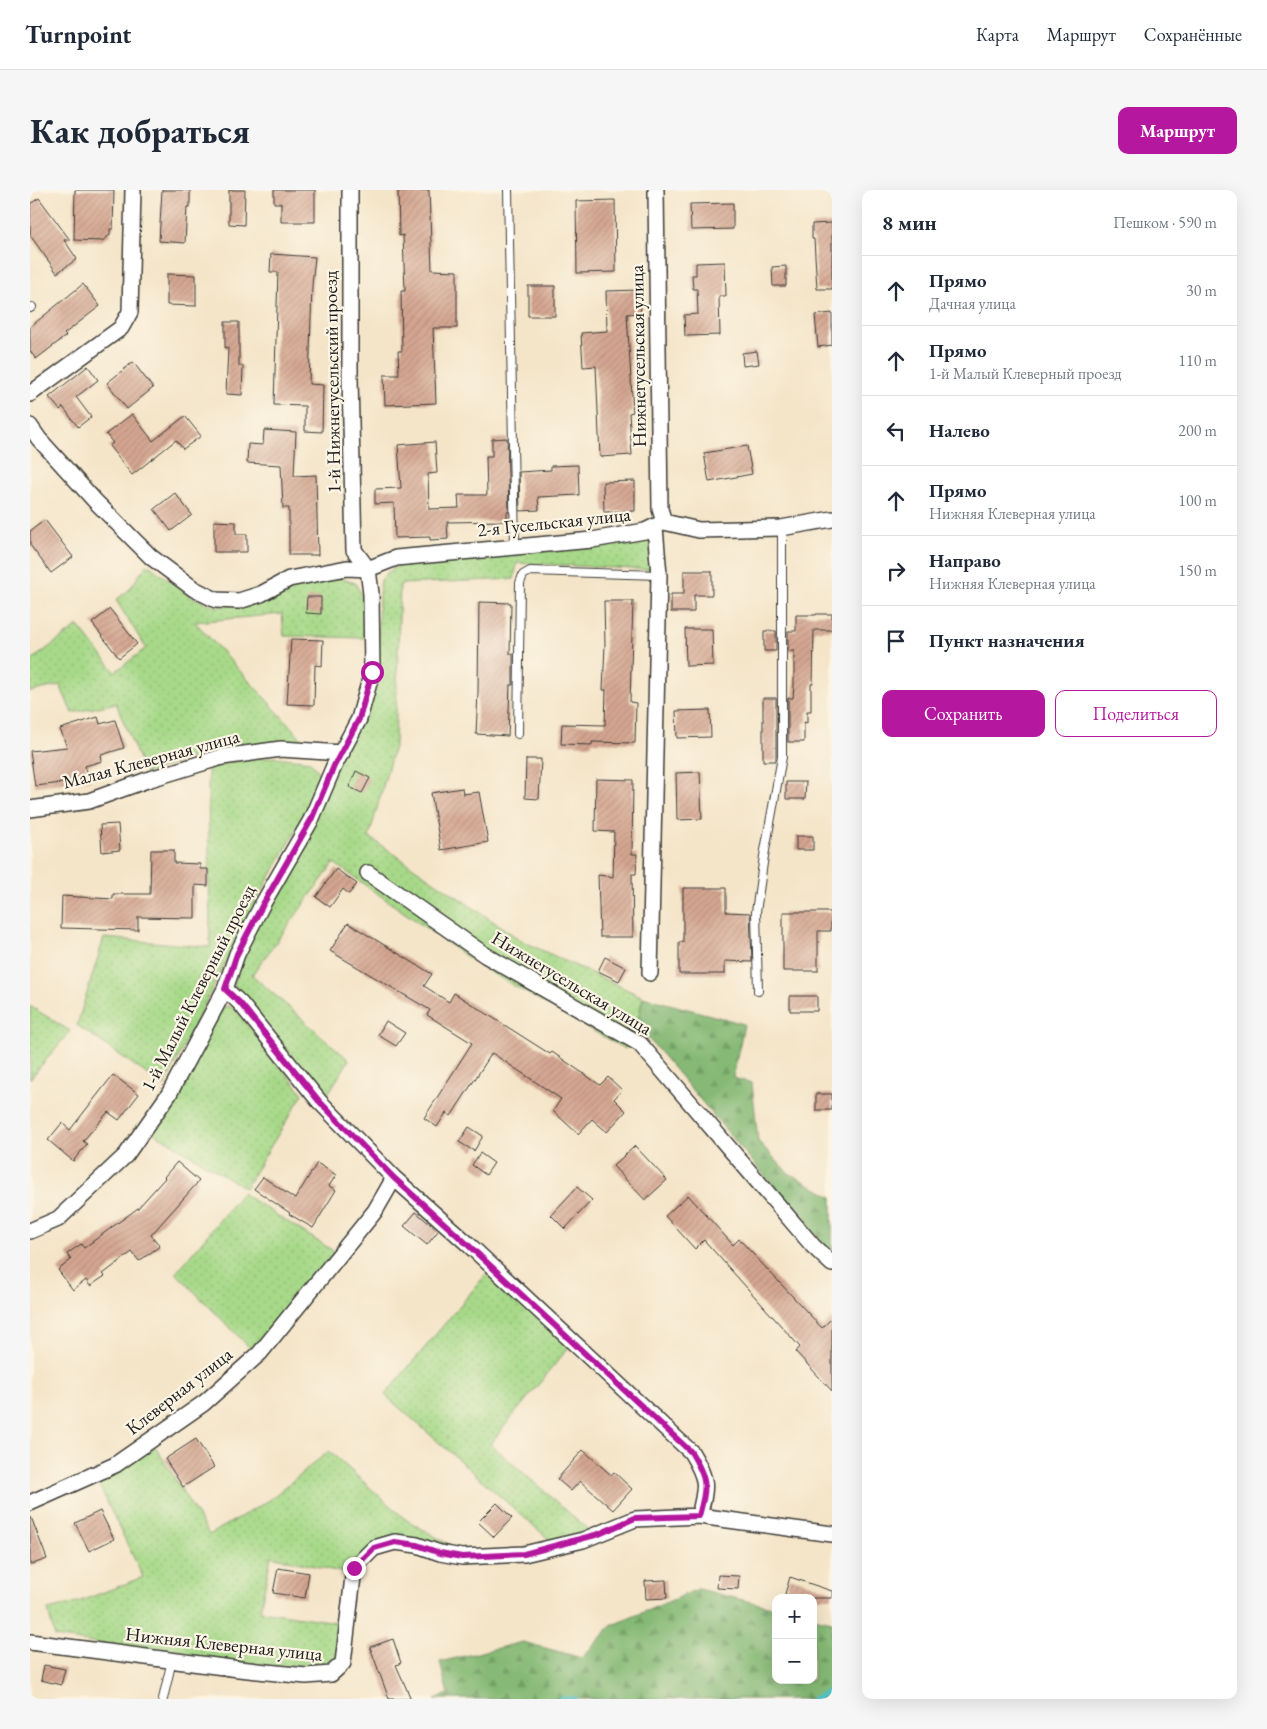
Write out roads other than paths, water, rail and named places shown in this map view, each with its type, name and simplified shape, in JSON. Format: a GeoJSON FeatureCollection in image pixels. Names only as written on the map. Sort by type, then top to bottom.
{"type":"FeatureCollection","features":[{"type":"Feature","properties":{"kind":"street"},"geometry":{"type":"LineString","coordinates":[[30,394],[122,328],[130,312],[133,190]]}},
{"type":"Feature","properties":{"kind":"street","name":"1-й Нижнегусельский проезд"},"geometry":{"type":"LineString","coordinates":[[350,190],[350,378],[354,550],[368,569]]}},
{"type":"Feature","properties":{"kind":"street","name":"Нижнегусельская улица"},"geometry":{"type":"LineString","coordinates":[[650,973],[660,509],[656,190]]}},
{"type":"Feature","properties":{"kind":"street"},"geometry":{"type":"LineString","coordinates":[[30,426],[39,439],[94,501],[151,557],[194,589],[216,600],[240,601],[261,594],[289,579],[347,568],[368,569]]}},
{"type":"Feature","properties":{"kind":"street","name":"2-я Гусельская улица"},"geometry":{"type":"LineString","coordinates":[[368,569],[396,558],[592,540],[645,531],[659,524],[699,530],[781,528],[832,519]]}},
{"type":"Feature","properties":{"kind":"street","name":"1-й Малый Клеверный проезд"},"geometry":{"type":"LineString","coordinates":[[30,1231],[58,1219],[126,1155],[169,1094],[225,989],[237,954],[311,820],[334,766],[359,719],[372,672],[371,594],[368,569]]}},
{"type":"Feature","properties":{"kind":"street","name":"Малая Клеверная улица"},"geometry":{"type":"LineString","coordinates":[[30,809],[89,801],[147,780],[222,757],[280,749],[342,752]]}},
{"type":"Feature","properties":{"kind":"street","name":"Нижнегусельская улица"},"geometry":{"type":"LineString","coordinates":[[368,873],[485,955],[640,1044],[813,1246],[832,1264]]}},
{"type":"Feature","properties":{"kind":"street"},"geometry":{"type":"LineString","coordinates":[[225,989],[240,1003],[319,1101],[394,1178],[691,1452],[702,1470],[706,1490],[699,1516]]}},
{"type":"Feature","properties":{"kind":"street","name":"Клеверная улица"},"geometry":{"type":"LineString","coordinates":[[30,1503],[115,1465],[204,1403],[260,1353],[375,1211],[394,1178]]}},
{"type":"Feature","properties":{"kind":"street","name":"Нижняя Клеверная улица"},"geometry":{"type":"LineString","coordinates":[[30,1642],[306,1676],[331,1674],[343,1663],[354,1568],[374,1548],[395,1542],[417,1545],[440,1553],[462,1557],[524,1554],[599,1534],[635,1518],[699,1516],[832,1534]]}},
{"type":"Feature","properties":{"kind":"lane"},"geometry":{"type":"LineString","coordinates":[[508,190],[515,547]]}},
{"type":"Feature","properties":{"kind":"lane"},"geometry":{"type":"LineString","coordinates":[[758,991],[756,912],[782,757],[781,528]]}},
{"type":"Feature","properties":{"kind":"lane"},"geometry":{"type":"LineString","coordinates":[[518,734],[520,583],[523,575],[530,571],[659,575]]}},
{"type":"Feature","properties":{"kind":"lane"},"geometry":{"type":"LineString","coordinates":[[163,1699],[172,1660]]}},
{"type":"Feature","properties":{"kind":"waterway"},"geometry":{"type":"LineString","coordinates":[[813,1699],[832,1690]]}},
{"type":"Feature","properties":{"kind":"waterway"},"geometry":{"type":"LineString","coordinates":[[562,1699],[575,1699]]}}]}
